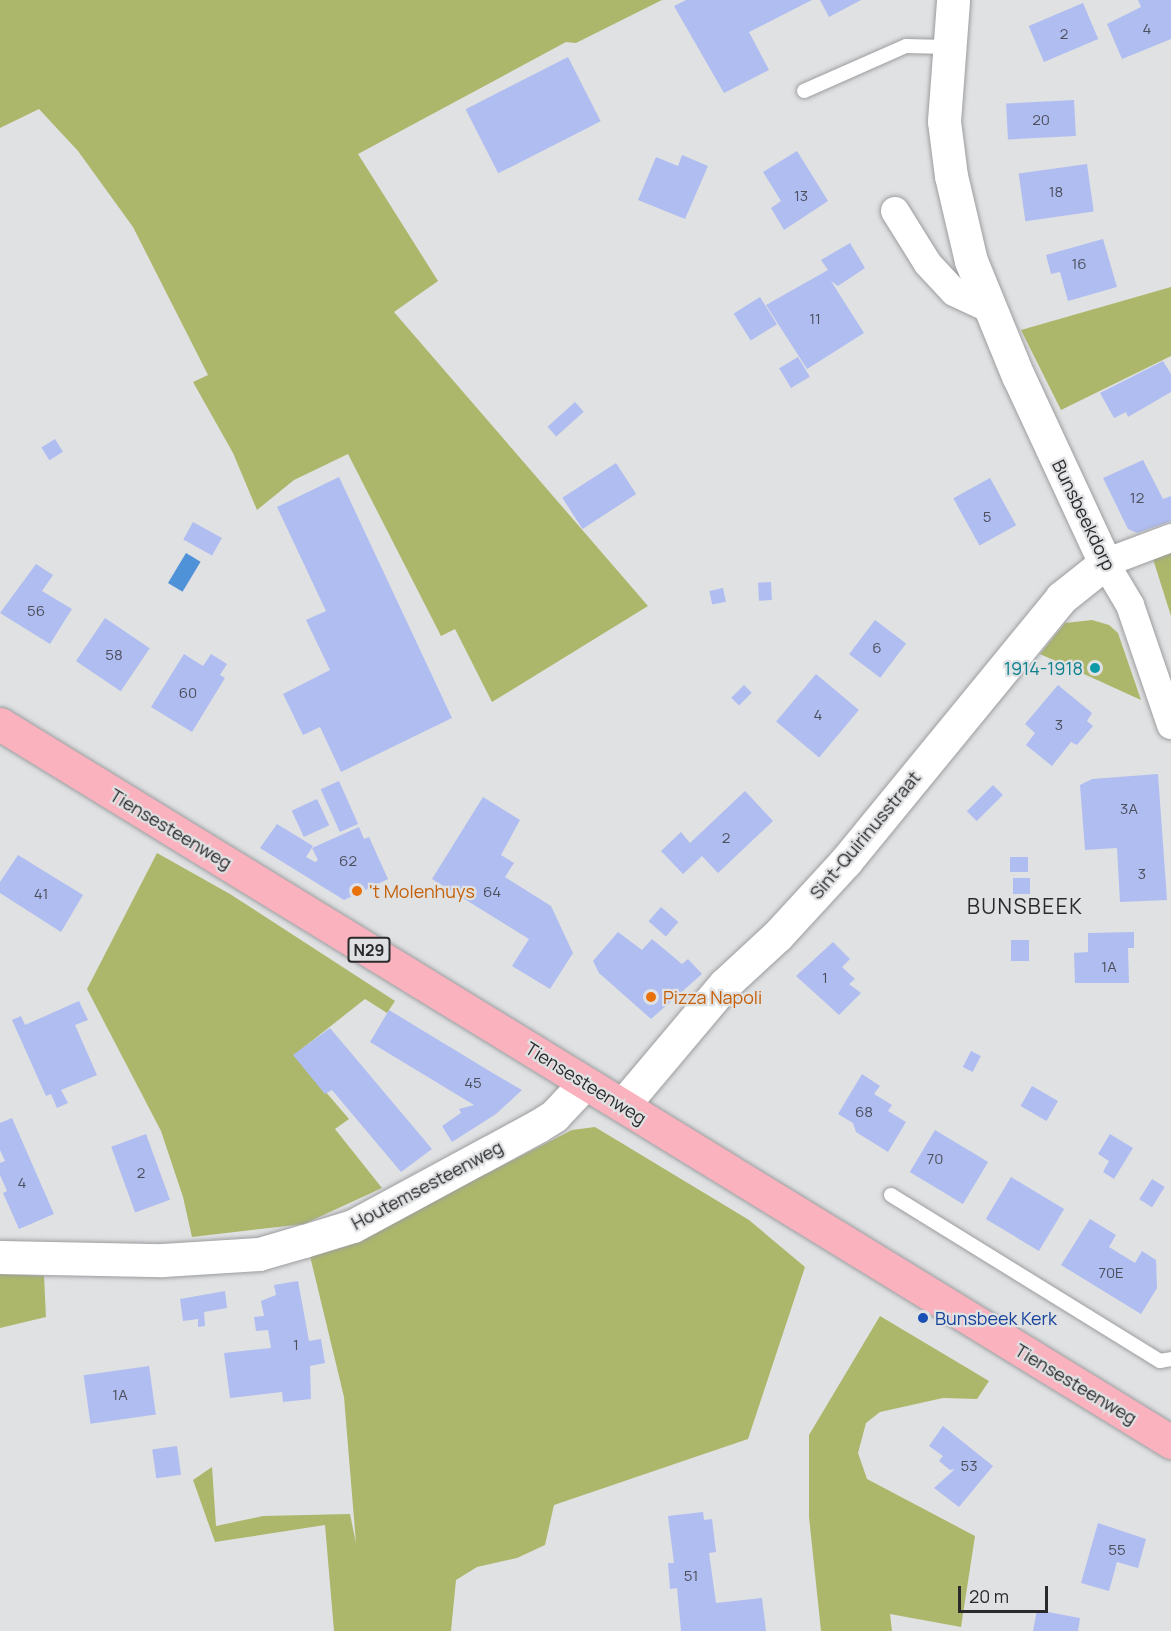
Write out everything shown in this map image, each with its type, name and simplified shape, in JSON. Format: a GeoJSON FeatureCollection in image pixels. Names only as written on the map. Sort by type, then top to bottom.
{"type":"FeatureCollection","features":[{"type":"Feature","properties":{"kind":"main road","name":"Tiensesteenweg"},"geometry":{"type":"LineString","coordinates":[[0,724],[1171,1442]]}},
{"type":"Feature","properties":{"kind":"street","name":"Bunsbeekdorp"},"geometry":{"type":"LineString","coordinates":[[953,0],[947,47],[944,121],[951,176],[971,261],[988,308],[1105,563],[1130,605],[1171,725]]}},
{"type":"Feature","properties":{"kind":"street"},"geometry":{"type":"LineString","coordinates":[[895,211],[928,264],[954,292],[988,308]]}},
{"type":"Feature","properties":{"kind":"street"},"geometry":{"type":"LineString","coordinates":[[1105,563],[1171,538]]}},
{"type":"Feature","properties":{"kind":"street","name":"Sint-Quirinusstraat"},"geometry":{"type":"LineString","coordinates":[[622,1105],[726,984],[778,935],[846,861],[1061,598],[1105,563]]}},
{"type":"Feature","properties":{"kind":"street","name":"Houtemsesteenweg"},"geometry":{"type":"LineString","coordinates":[[0,1257],[163,1260],[259,1254],[304,1241],[353,1226],[538,1126],[554,1116],[585,1083]]}},
{"type":"Feature","properties":{"kind":"lane"},"geometry":{"type":"LineString","coordinates":[[804,91],[906,46],[947,47]]}},
{"type":"Feature","properties":{"kind":"lane"},"geometry":{"type":"LineString","coordinates":[[891,1195],[1160,1361],[1171,1359]]}},
{"type":"Feature","properties":{"kind":"green space"},"geometry":{"type":"Polygon","coordinates":[[[0,0],[662,0],[576,43],[566,42],[358,154],[438,281],[394,312],[648,606],[492,702],[455,629],[441,636],[348,454],[294,480],[257,510],[233,453],[193,382],[208,375],[133,227],[78,151],[39,109],[0,128],[0,0]]]}},
{"type":"Feature","properties":{"kind":"green space"},"geometry":{"type":"Polygon","coordinates":[[[1171,287],[1171,356],[1061,410],[1021,330],[1171,287]]]}},
{"type":"Feature","properties":{"kind":"green space"},"geometry":{"type":"Polygon","coordinates":[[[1171,553],[1171,616],[1153,559],[1171,553]]]}},
{"type":"Feature","properties":{"kind":"green space"},"geometry":{"type":"Polygon","coordinates":[[[1092,620],[1109,625],[1118,633],[1141,700],[1040,654],[1065,623],[1092,620]]]}},
{"type":"Feature","properties":{"kind":"green space"},"geometry":{"type":"Polygon","coordinates":[[[157,853],[230,894],[395,1001],[387,1013],[365,999],[294,1055],[349,1119],[335,1129],[382,1188],[304,1224],[192,1237],[183,1197],[161,1131],[87,989],[157,853]]]}},
{"type":"Feature","properties":{"kind":"green space"},"geometry":{"type":"Polygon","coordinates":[[[595,1127],[749,1220],[805,1267],[748,1439],[554,1505],[545,1545],[517,1558],[477,1567],[456,1580],[451,1631],[334,1631],[325,1525],[215,1542],[193,1480],[212,1467],[216,1526],[263,1516],[350,1514],[356,1543],[344,1397],[310,1256],[363,1237],[572,1130],[595,1127]]]}},
{"type":"Feature","properties":{"kind":"green space"},"geometry":{"type":"Polygon","coordinates":[[[0,1274],[44,1276],[46,1317],[0,1328],[0,1274]]]}},
{"type":"Feature","properties":{"kind":"green space"},"geometry":{"type":"Polygon","coordinates":[[[880,1316],[989,1381],[977,1399],[943,1398],[880,1412],[866,1423],[858,1453],[867,1479],[975,1536],[961,1627],[890,1614],[892,1631],[821,1631],[809,1517],[809,1435],[880,1316]]]}},
{"type":"Feature","properties":{"kind":"water"},"geometry":{"type":"Polygon","coordinates":[[[186,553],[201,562],[183,592],[168,583],[186,553]]]}},
{"type":"Feature","properties":{"kind":"building"},"geometry":{"type":"Polygon","coordinates":[[[686,0],[812,0],[749,32],[769,70],[724,93],[674,6],[686,0]]]}},
{"type":"Feature","properties":{"kind":"building"},"geometry":{"type":"Polygon","coordinates":[[[820,0],[861,0],[829,17],[820,0]]]}},
{"type":"Feature","properties":{"kind":"building"},"geometry":{"type":"Polygon","coordinates":[[[1138,0],[1171,0],[1171,39],[1122,59],[1107,24],[1141,7],[1138,0]]]}},
{"type":"Feature","properties":{"kind":"building"},"geometry":{"type":"Polygon","coordinates":[[[1083,3],[1098,39],[1044,62],[1029,26],[1083,3]]]}},
{"type":"Feature","properties":{"kind":"building"},"geometry":{"type":"Polygon","coordinates":[[[568,57],[601,121],[498,173],[466,109],[568,57]]]}},
{"type":"Feature","properties":{"kind":"building"},"geometry":{"type":"Polygon","coordinates":[[[1074,100],[1076,136],[1008,140],[1006,104],[1074,100]]]}},
{"type":"Feature","properties":{"kind":"building"},"geometry":{"type":"Polygon","coordinates":[[[797,151],[828,201],[784,230],[771,208],[781,201],[763,172],[797,151]]]}},
{"type":"Feature","properties":{"kind":"building"},"geometry":{"type":"Polygon","coordinates":[[[682,155],[708,166],[685,219],[638,200],[656,157],[678,166],[682,155]]]}},
{"type":"Feature","properties":{"kind":"building"},"geometry":{"type":"Polygon","coordinates":[[[1087,164],[1094,212],[1025,221],[1019,174],[1087,164]]]}},
{"type":"Feature","properties":{"kind":"building"},"geometry":{"type":"Polygon","coordinates":[[[1103,239],[1117,287],[1068,301],[1060,272],[1051,274],[1046,255],[1103,239]]]}},
{"type":"Feature","properties":{"kind":"building"},"geometry":{"type":"Polygon","coordinates":[[[850,243],[865,268],[838,286],[831,281],[864,333],[807,369],[766,305],[828,270],[821,260],[850,243]]]}},
{"type":"Feature","properties":{"kind":"building"},"geometry":{"type":"Polygon","coordinates":[[[760,297],[777,324],[751,341],[734,313],[760,297]]]}},
{"type":"Feature","properties":{"kind":"building"},"geometry":{"type":"Polygon","coordinates":[[[798,357],[810,377],[791,388],[779,368],[798,357]]]}},
{"type":"Feature","properties":{"kind":"building"},"geometry":{"type":"Polygon","coordinates":[[[1163,361],[1171,374],[1171,392],[1128,417],[1126,412],[1114,418],[1100,393],[1163,361]]]}},
{"type":"Feature","properties":{"kind":"building"},"geometry":{"type":"Polygon","coordinates":[[[575,402],[584,412],[556,436],[548,427],[575,402]]]}},
{"type":"Feature","properties":{"kind":"building"},"geometry":{"type":"Polygon","coordinates":[[[55,439],[63,452],[49,460],[41,447],[55,439]]]}},
{"type":"Feature","properties":{"kind":"building"},"geometry":{"type":"Polygon","coordinates":[[[1143,460],[1163,499],[1171,496],[1171,521],[1137,533],[1128,529],[1103,478],[1143,460]]]}},
{"type":"Feature","properties":{"kind":"building"},"geometry":{"type":"Polygon","coordinates":[[[616,463],[636,494],[582,529],[562,498],[616,463]]]}},
{"type":"Feature","properties":{"kind":"building"},"geometry":{"type":"Polygon","coordinates":[[[339,477],[452,718],[341,772],[320,727],[303,735],[283,694],[330,670],[306,620],[326,611],[277,507],[339,477]]]}},
{"type":"Feature","properties":{"kind":"building"},"geometry":{"type":"Polygon","coordinates":[[[990,478],[1016,525],[979,546],[953,498],[990,478]]]}},
{"type":"Feature","properties":{"kind":"building"},"geometry":{"type":"Polygon","coordinates":[[[193,522],[222,538],[212,555],[183,539],[193,522]]]}},
{"type":"Feature","properties":{"kind":"building"},"geometry":{"type":"Polygon","coordinates":[[[36,564],[53,575],[42,591],[72,609],[50,644],[0,613],[36,564]]]}},
{"type":"Feature","properties":{"kind":"building"},"geometry":{"type":"Polygon","coordinates":[[[771,582],[772,600],[759,601],[758,583],[771,582]]]}},
{"type":"Feature","properties":{"kind":"building"},"geometry":{"type":"Polygon","coordinates":[[[723,588],[726,602],[712,605],[709,591],[723,588]]]}},
{"type":"Feature","properties":{"kind":"building"},"geometry":{"type":"Polygon","coordinates":[[[105,618],[150,648],[121,691],[76,661],[105,618]]]}},
{"type":"Feature","properties":{"kind":"building"},"geometry":{"type":"Polygon","coordinates":[[[875,620],[906,643],[880,678],[849,654],[875,620]]]}},
{"type":"Feature","properties":{"kind":"building"},"geometry":{"type":"Polygon","coordinates":[[[184,654],[203,666],[211,654],[227,664],[220,675],[225,678],[192,732],[151,707],[184,654]]]}},
{"type":"Feature","properties":{"kind":"building"},"geometry":{"type":"Polygon","coordinates":[[[816,674],[859,710],[819,757],[776,721],[816,674]]]}},
{"type":"Feature","properties":{"kind":"building"},"geometry":{"type":"Polygon","coordinates":[[[744,685],[752,693],[739,706],[731,698],[744,685]]]}},
{"type":"Feature","properties":{"kind":"building"},"geometry":{"type":"Polygon","coordinates":[[[1058,685],[1092,713],[1087,721],[1093,726],[1077,745],[1071,742],[1052,766],[1026,745],[1035,733],[1025,724],[1058,685]]]}},
{"type":"Feature","properties":{"kind":"building"},"geometry":{"type":"Polygon","coordinates":[[[1158,774],[1167,900],[1120,902],[1117,848],[1085,850],[1080,785],[1092,779],[1158,774]]]}},
{"type":"Feature","properties":{"kind":"building"},"geometry":{"type":"Polygon","coordinates":[[[339,781],[358,824],[340,832],[321,789],[339,781]]]}},
{"type":"Feature","properties":{"kind":"building"},"geometry":{"type":"Polygon","coordinates":[[[993,785],[1003,795],[977,821],[967,811],[993,785]]]}},
{"type":"Feature","properties":{"kind":"building"},"geometry":{"type":"Polygon","coordinates":[[[745,791],[773,821],[718,873],[702,856],[683,874],[661,851],[681,832],[690,843],[745,791]]]}},
{"type":"Feature","properties":{"kind":"building"},"geometry":{"type":"Polygon","coordinates":[[[483,797],[520,820],[501,855],[514,863],[505,877],[551,906],[573,953],[550,989],[512,966],[529,939],[432,879],[483,797]]]}},
{"type":"Feature","properties":{"kind":"building"},"geometry":{"type":"Polygon","coordinates":[[[317,799],[329,825],[304,837],[292,811],[317,799]]]}},
{"type":"Feature","properties":{"kind":"building"},"geometry":{"type":"Polygon","coordinates":[[[277,824],[313,846],[306,857],[315,862],[318,860],[312,848],[359,827],[364,839],[369,837],[388,879],[344,900],[260,848],[277,824]]]}},
{"type":"Feature","properties":{"kind":"building"},"geometry":{"type":"Polygon","coordinates":[[[18,855],[83,895],[61,932],[0,893],[0,882],[18,855]]]}},
{"type":"Feature","properties":{"kind":"building"},"geometry":{"type":"Polygon","coordinates":[[[1010,857],[1028,857],[1028,872],[1010,872],[1010,857]]]}},
{"type":"Feature","properties":{"kind":"building"},"geometry":{"type":"Polygon","coordinates":[[[1013,878],[1030,878],[1030,894],[1013,894],[1013,878]]]}},
{"type":"Feature","properties":{"kind":"building"},"geometry":{"type":"Polygon","coordinates":[[[661,907],[678,922],[666,936],[649,921],[661,907]]]}},
{"type":"Feature","properties":{"kind":"building","name":"Pizza Napoli"},"geometry":{"type":"Polygon","coordinates":[[[618,932],[642,950],[652,939],[682,964],[688,959],[702,974],[651,1019],[599,973],[593,961],[618,932]]]}},
{"type":"Feature","properties":{"kind":"building"},"geometry":{"type":"Polygon","coordinates":[[[1134,932],[1134,948],[1128,948],[1129,983],[1075,983],[1074,953],[1088,952],[1088,933],[1134,932]]]}},
{"type":"Feature","properties":{"kind":"building"},"geometry":{"type":"Polygon","coordinates":[[[1011,940],[1029,940],[1029,961],[1011,961],[1011,940]]]}},
{"type":"Feature","properties":{"kind":"building"},"geometry":{"type":"Polygon","coordinates":[[[833,942],[850,959],[842,967],[855,979],[849,984],[861,993],[839,1015],[796,976],[833,942]]]}},
{"type":"Feature","properties":{"kind":"building"},"geometry":{"type":"Polygon","coordinates":[[[79,1001],[88,1020],[75,1025],[97,1075],[61,1090],[68,1103],[57,1108],[51,1094],[46,1096],[12,1020],[21,1016],[25,1025],[79,1001]]]}},
{"type":"Feature","properties":{"kind":"building"},"geometry":{"type":"Polygon","coordinates":[[[389,1010],[522,1090],[496,1114],[452,1142],[442,1126],[461,1113],[459,1109],[474,1105],[370,1042],[389,1010]]]}},
{"type":"Feature","properties":{"kind":"building"},"geometry":{"type":"Polygon","coordinates":[[[330,1028],[432,1149],[401,1172],[332,1090],[325,1094],[293,1055],[330,1028]]]}},
{"type":"Feature","properties":{"kind":"building"},"geometry":{"type":"Polygon","coordinates":[[[971,1051],[981,1056],[973,1072],[963,1067],[971,1051]]]}},
{"type":"Feature","properties":{"kind":"building"},"geometry":{"type":"Polygon","coordinates":[[[862,1074],[880,1086],[874,1094],[892,1105],[888,1111],[906,1122],[888,1152],[856,1132],[853,1123],[838,1114],[862,1074]]]}},
{"type":"Feature","properties":{"kind":"building"},"geometry":{"type":"Polygon","coordinates":[[[1032,1086],[1058,1101],[1046,1121],[1020,1106],[1032,1086]]]}},
{"type":"Feature","properties":{"kind":"building"},"geometry":{"type":"Polygon","coordinates":[[[12,1118],[54,1214],[19,1229],[3,1193],[7,1191],[0,1175],[0,1163],[5,1161],[0,1150],[0,1123],[12,1118]]]}},
{"type":"Feature","properties":{"kind":"building"},"geometry":{"type":"Polygon","coordinates":[[[935,1130],[988,1162],[963,1204],[910,1172],[935,1130]]]}},
{"type":"Feature","properties":{"kind":"building"},"geometry":{"type":"Polygon","coordinates":[[[146,1134],[170,1200],[135,1212],[111,1147],[146,1134]]]}},
{"type":"Feature","properties":{"kind":"building"},"geometry":{"type":"Polygon","coordinates":[[[1110,1134],[1133,1148],[1114,1179],[1103,1172],[1109,1161],[1098,1154],[1110,1134]]]}},
{"type":"Feature","properties":{"kind":"building"},"geometry":{"type":"Polygon","coordinates":[[[1011,1177],[1064,1209],[1039,1251],[986,1219],[1011,1177]]]}},
{"type":"Feature","properties":{"kind":"building"},"geometry":{"type":"Polygon","coordinates":[[[1152,1179],[1165,1187],[1152,1207],[1139,1199],[1152,1179]]]}},
{"type":"Feature","properties":{"kind":"building"},"geometry":{"type":"Polygon","coordinates":[[[1090,1219],[1116,1235],[1109,1247],[1135,1263],[1142,1251],[1156,1260],[1157,1288],[1141,1314],[1061,1265],[1090,1219]]]}},
{"type":"Feature","properties":{"kind":"building"},"geometry":{"type":"Polygon","coordinates":[[[298,1281],[309,1341],[321,1339],[325,1363],[310,1366],[311,1399],[283,1402],[282,1392],[230,1398],[224,1353],[271,1348],[268,1330],[256,1331],[254,1317],[264,1316],[261,1301],[276,1295],[274,1285],[298,1281]]]}},
{"type":"Feature","properties":{"kind":"building"},"geometry":{"type":"Polygon","coordinates":[[[225,1291],[227,1308],[204,1312],[205,1326],[198,1327],[198,1319],[183,1321],[180,1299],[225,1291]]]}},
{"type":"Feature","properties":{"kind":"building"},"geometry":{"type":"Polygon","coordinates":[[[149,1366],[156,1415],[90,1424],[84,1375],[149,1366]]]}},
{"type":"Feature","properties":{"kind":"building"},"geometry":{"type":"Polygon","coordinates":[[[943,1426],[993,1466],[959,1507],[934,1488],[955,1469],[950,1470],[939,1461],[943,1456],[929,1446],[943,1426]]]}},
{"type":"Feature","properties":{"kind":"building"},"geometry":{"type":"Polygon","coordinates":[[[177,1446],[181,1475],[156,1478],[152,1449],[177,1446]]]}},
{"type":"Feature","properties":{"kind":"building"},"geometry":{"type":"Polygon","coordinates":[[[703,1512],[704,1520],[712,1519],[716,1552],[709,1553],[716,1603],[762,1598],[766,1631],[681,1631],[677,1588],[670,1589],[668,1563],[674,1563],[668,1516],[703,1512]]]}},
{"type":"Feature","properties":{"kind":"building"},"geometry":{"type":"Polygon","coordinates":[[[1098,1523],[1146,1539],[1138,1568],[1117,1562],[1109,1591],[1081,1583],[1098,1523]]]}},
{"type":"Feature","properties":{"kind":"building"},"geometry":{"type":"Polygon","coordinates":[[[1037,1610],[1080,1618],[1078,1631],[1033,1631],[1037,1610]]]}},
{"type":"Feature","properties":{"kind":"place","name":"1914-1918"},"geometry":{"type":"Point","coordinates":[1095,668]}},
{"type":"Feature","properties":{"kind":"place","name":"'t Molenhuys"},"geometry":{"type":"Point","coordinates":[357,891]}},
{"type":"Feature","properties":{"kind":"place","name":"Pizza Napoli"},"geometry":{"type":"Point","coordinates":[651,997]}},
{"type":"Feature","properties":{"kind":"place","name":"Bunsbeek Kerk"},"geometry":{"type":"Point","coordinates":[923,1318]}},
{"type":"Feature","properties":{"kind":"district","name":"BUNSBEEK"},"geometry":{"type":"Point","coordinates":[1025,906]}}]}
